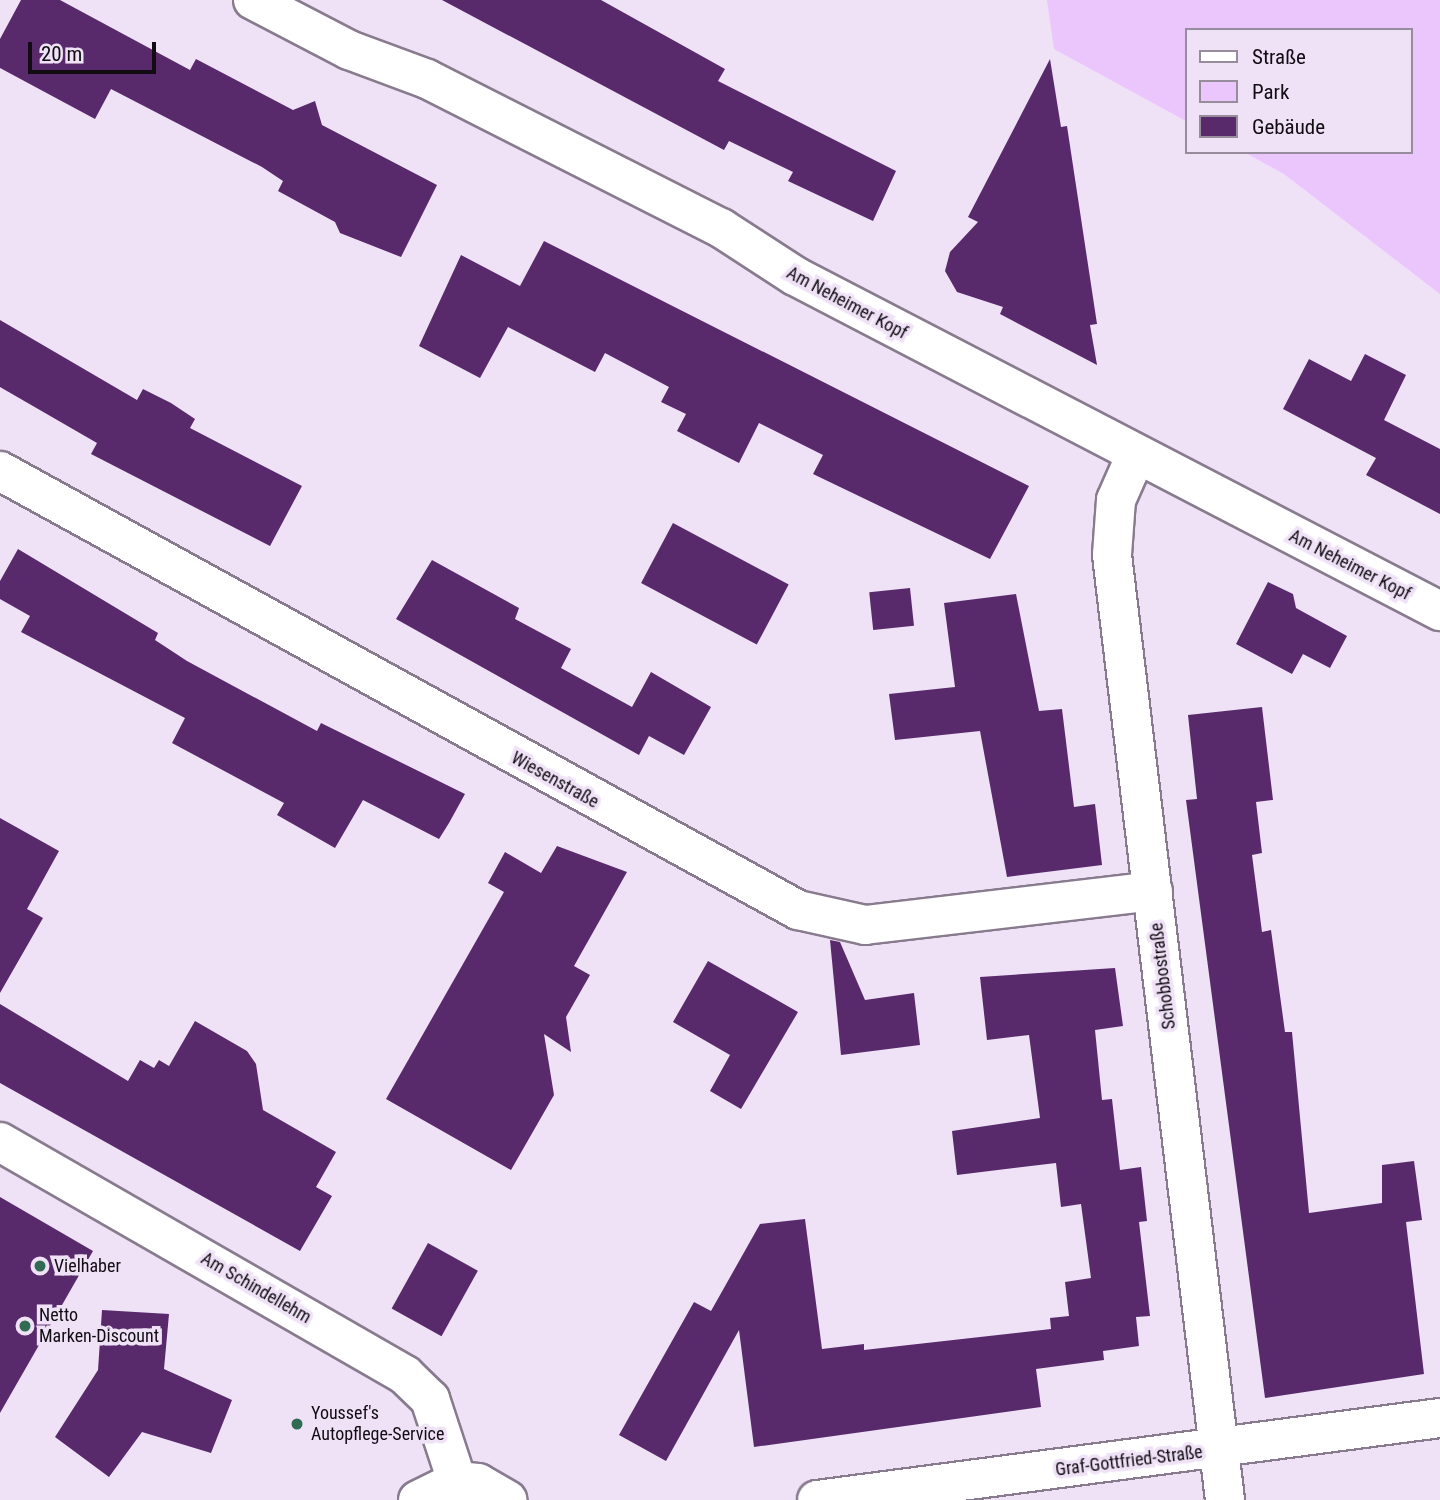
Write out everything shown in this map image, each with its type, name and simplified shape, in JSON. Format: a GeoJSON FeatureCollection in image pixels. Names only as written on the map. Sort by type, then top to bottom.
{"type":"FeatureCollection","features":[{"type":"Feature","properties":{"kind":"street","name":"Am Neheimer Kopf"},"geometry":{"type":"LineString","coordinates":[[253,0],[349,50],[427,79],[721,228],[795,276],[1135,457],[1440,611]]}},
{"type":"Feature","properties":{"kind":"street","name":"Schobbostraße"},"geometry":{"type":"LineString","coordinates":[[1135,457],[1116,500],[1112,555],[1225,1500]]}},
{"type":"Feature","properties":{"kind":"street","name":"Wiesenstraße"},"geometry":{"type":"LineString","coordinates":[[0,471],[798,910],[865,925],[1153,891]]}},
{"type":"Feature","properties":{"kind":"street","name":"Am Schindellehm"},"geometry":{"type":"LineString","coordinates":[[0,1142],[405,1375],[430,1399],[457,1482]]}},
{"type":"Feature","properties":{"kind":"street","name":"Graf-Gottfried-Straße"},"geometry":{"type":"LineString","coordinates":[[817,1500],[1440,1418]]}},
{"type":"Feature","properties":{"kind":"street"},"geometry":{"type":"LineString","coordinates":[[418,1500],[457,1482],[478,1483],[508,1500]]}},
{"type":"Feature","properties":{"kind":"green space"},"geometry":{"type":"Polygon","coordinates":[[[1047,0],[1440,0],[1440,294],[1284,174],[1248,154],[1412,154],[1412,28],[1184,28],[1184,120],[1054,49],[1047,0]]]}},
{"type":"Feature","properties":{"kind":"building"},"geometry":{"type":"Polygon","coordinates":[[[21,0],[60,0],[190,70],[196,59],[293,110],[315,101],[322,125],[437,185],[401,257],[340,233],[335,222],[278,191],[283,181],[262,167],[111,89],[95,119],[0,68],[0,39],[21,0]]]}},
{"type":"Feature","properties":{"kind":"building"},"geometry":{"type":"Polygon","coordinates":[[[442,0],[601,0],[725,69],[718,81],[896,171],[873,221],[788,181],[793,172],[729,141],[724,150],[442,0]]]}},
{"type":"Feature","properties":{"kind":"building"},"geometry":{"type":"Polygon","coordinates":[[[1050,59],[1061,127],[1067,126],[1097,324],[1090,325],[1097,365],[1000,314],[1003,307],[957,292],[945,271],[950,252],[978,222],[968,217],[1050,59]]]}},
{"type":"Feature","properties":{"kind":"building"},"geometry":{"type":"Polygon","coordinates":[[[544,241],[1029,486],[990,559],[813,474],[823,455],[759,423],[739,463],[677,431],[686,414],[661,402],[669,387],[605,353],[595,372],[508,327],[480,378],[419,346],[461,255],[520,286],[544,241]]]}},
{"type":"Feature","properties":{"kind":"building"},"geometry":{"type":"Polygon","coordinates":[[[0,320],[137,400],[143,389],[171,403],[195,419],[190,428],[302,486],[270,546],[91,454],[97,443],[0,387],[0,320]]]}},
{"type":"Feature","properties":{"kind":"building"},"geometry":{"type":"Polygon","coordinates":[[[1365,354],[1406,375],[1384,420],[1440,449],[1440,514],[1366,475],[1376,458],[1283,409],[1309,359],[1351,381],[1365,354]]]}},
{"type":"Feature","properties":{"kind":"building"},"geometry":{"type":"Polygon","coordinates":[[[673,523],[789,585],[757,645],[641,583],[673,523]]]}},
{"type":"Feature","properties":{"kind":"building"},"geometry":{"type":"Polygon","coordinates":[[[18,549],[158,633],[155,640],[187,661],[317,731],[321,723],[465,794],[439,839],[363,800],[335,848],[277,815],[284,803],[172,743],[185,718],[21,632],[30,616],[0,599],[0,581],[18,549]]]}},
{"type":"Feature","properties":{"kind":"building"},"geometry":{"type":"Polygon","coordinates":[[[432,560],[519,608],[515,619],[571,649],[561,668],[632,707],[651,672],[711,707],[684,755],[649,736],[639,755],[396,619],[432,560]]]}},
{"type":"Feature","properties":{"kind":"building"},"geometry":{"type":"Polygon","coordinates":[[[1268,582],[1293,594],[1296,608],[1347,636],[1330,668],[1303,654],[1292,674],[1236,644],[1268,582]]]}},
{"type":"Feature","properties":{"kind":"building"},"geometry":{"type":"Polygon","coordinates":[[[910,588],[914,626],[873,630],[869,592],[910,588]]]}},
{"type":"Feature","properties":{"kind":"building"},"geometry":{"type":"Polygon","coordinates":[[[1016,594],[1039,711],[1062,709],[1074,807],[1095,804],[1102,865],[1007,877],[980,731],[895,740],[889,694],[955,687],[944,603],[1016,594]]]}},
{"type":"Feature","properties":{"kind":"building"},"geometry":{"type":"Polygon","coordinates":[[[1262,707],[1273,800],[1256,802],[1262,853],[1252,855],[1262,932],[1271,930],[1285,1032],[1292,1032],[1309,1213],[1382,1203],[1382,1165],[1414,1161],[1422,1220],[1406,1222],[1424,1374],[1265,1398],[1186,800],[1197,799],[1188,715],[1262,707]]]}},
{"type":"Feature","properties":{"kind":"building"},"geometry":{"type":"Polygon","coordinates":[[[0,818],[59,851],[27,909],[43,918],[0,993],[0,818]]]}},
{"type":"Feature","properties":{"kind":"building"},"geometry":{"type":"Polygon","coordinates":[[[557,846],[627,872],[574,966],[590,975],[566,1017],[571,1052],[544,1034],[554,1095],[511,1170],[386,1099],[504,892],[488,883],[505,852],[541,873],[557,846]]]}},
{"type":"Feature","properties":{"kind":"building"},"geometry":{"type":"Polygon","coordinates":[[[830,940],[840,942],[865,1000],[914,993],[920,1045],[841,1055],[830,940]]]}},
{"type":"Feature","properties":{"kind":"building"},"geometry":{"type":"Polygon","coordinates":[[[708,961],[798,1012],[741,1109],[710,1091],[730,1055],[673,1022],[708,961]]]}},
{"type":"Feature","properties":{"kind":"building"},"geometry":{"type":"Polygon","coordinates":[[[1115,968],[1123,1026],[1095,1030],[1102,1100],[1112,1099],[1120,1170],[1141,1167],[1147,1221],[1139,1222],[1150,1316],[1136,1317],[1139,1346],[1103,1351],[1104,1360],[1036,1369],[1041,1407],[754,1447],[739,1330],[666,1461],[619,1435],[694,1302],[711,1311],[760,1224],[805,1219],[822,1349],[864,1344],[864,1350],[1051,1329],[1050,1318],[1069,1316],[1065,1282],[1091,1278],[1081,1204],[1061,1207],[1056,1163],[957,1175],[952,1131],[1040,1118],[1029,1035],[987,1040],[980,977],[1115,968]]]}},
{"type":"Feature","properties":{"kind":"building"},"geometry":{"type":"Polygon","coordinates":[[[0,1004],[128,1081],[140,1060],[154,1068],[159,1060],[169,1066],[195,1021],[247,1051],[256,1064],[263,1110],[336,1152],[316,1187],[332,1196],[300,1251],[0,1083],[0,1004]]]}},
{"type":"Feature","properties":{"kind":"building","name":"Netto Marken-Discount"},"geometry":{"type":"Polygon","coordinates":[[[0,1197],[93,1251],[0,1413],[0,1197]]]}},
{"type":"Feature","properties":{"kind":"building"},"geometry":{"type":"Polygon","coordinates":[[[428,1243],[478,1271],[441,1336],[392,1309],[428,1243]]]}},
{"type":"Feature","properties":{"kind":"building"},"geometry":{"type":"Polygon","coordinates":[[[102,1310],[169,1314],[164,1369],[232,1400],[211,1453],[142,1432],[109,1477],[55,1437],[98,1370],[102,1310]]]}},
{"type":"Feature","properties":{"kind":"place","name":"Vielhaber"},"geometry":{"type":"Point","coordinates":[40,1266]}},
{"type":"Feature","properties":{"kind":"place","name":"Netto Marken-Discount"},"geometry":{"type":"Point","coordinates":[25,1326]}},
{"type":"Feature","properties":{"kind":"place","name":"Youssef's Autopflege-Service"},"geometry":{"type":"Point","coordinates":[297,1424]}}]}
